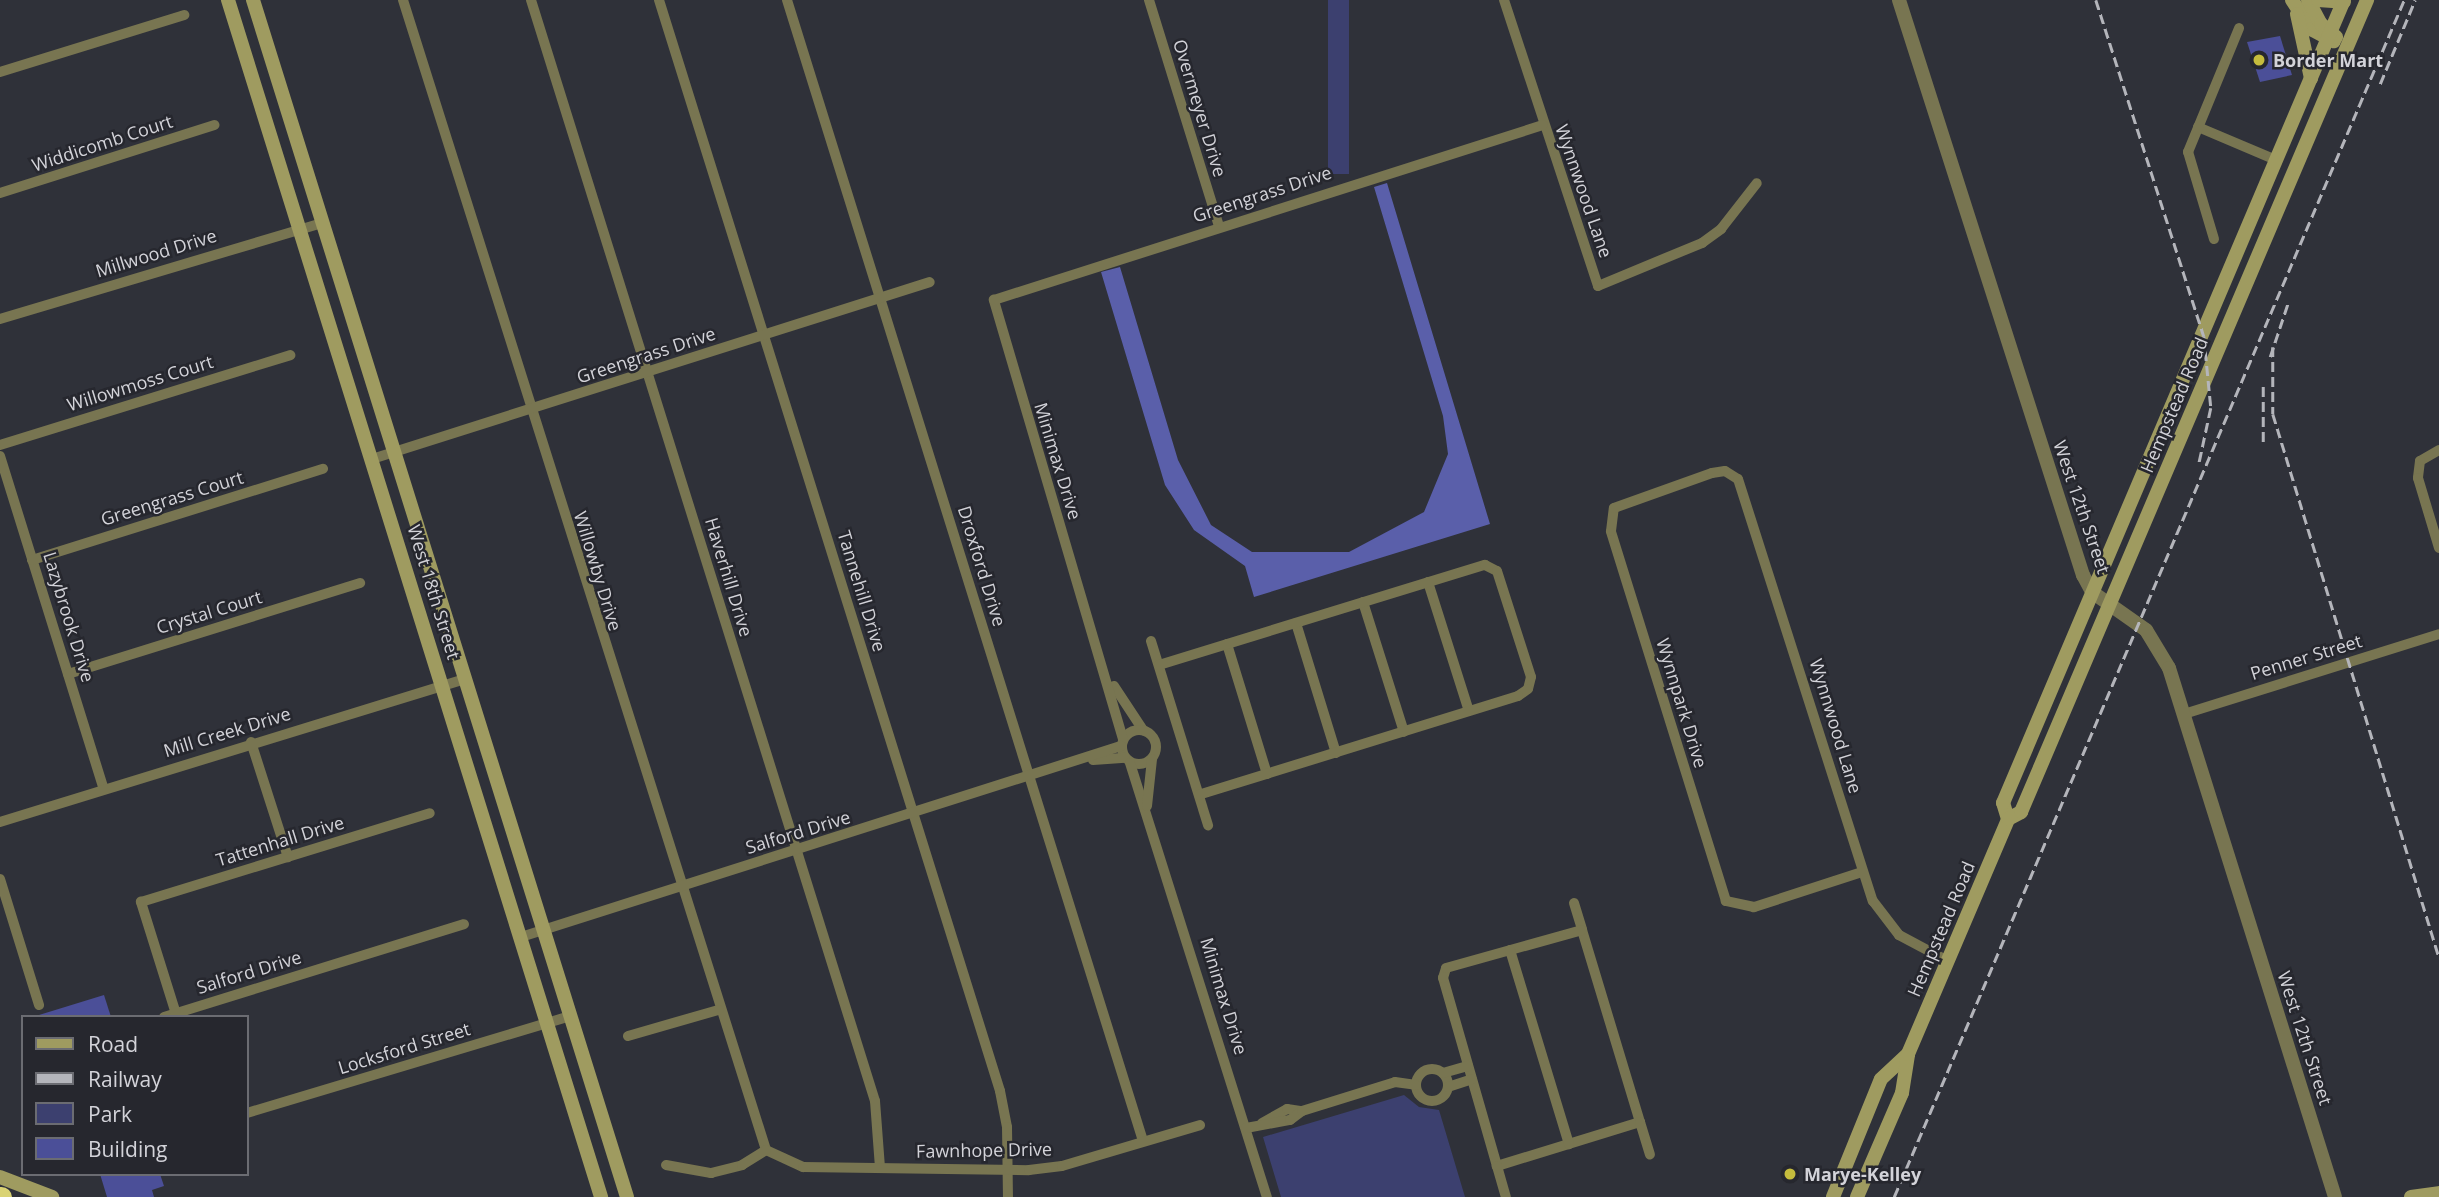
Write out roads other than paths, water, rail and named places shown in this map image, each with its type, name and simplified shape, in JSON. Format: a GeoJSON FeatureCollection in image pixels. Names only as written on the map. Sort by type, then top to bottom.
{"type":"FeatureCollection","features":[{"type":"Feature","properties":{"kind":"main road","name":"West 18th Street"},"geometry":{"type":"LineString","coordinates":[[228,0],[601,1197]]}},
{"type":"Feature","properties":{"kind":"main road","name":"West 18th Street"},"geometry":{"type":"LineString","coordinates":[[254,0],[626,1197]]}},
{"type":"Feature","properties":{"kind":"main road"},"geometry":{"type":"LineString","coordinates":[[2308,0],[2328,35]]}},
{"type":"Feature","properties":{"kind":"main road"},"geometry":{"type":"LineString","coordinates":[[2318,0],[2344,1]]}},
{"type":"Feature","properties":{"kind":"main road","name":"Hempstead Road"},"geometry":{"type":"LineString","coordinates":[[1857,1197],[1902,1093],[1908,1054],[2008,819],[2021,811],[2213,363],[2345,44],[2367,0]]}},
{"type":"Feature","properties":{"kind":"main road","name":"Hempstead Road"},"geometry":{"type":"LineString","coordinates":[[2008,819],[2003,803],[2207,330],[2344,1]]}},
{"type":"Feature","properties":{"kind":"main road"},"geometry":{"type":"LineString","coordinates":[[2294,7],[2328,35],[2345,44]]}},
{"type":"Feature","properties":{"kind":"main road"},"geometry":{"type":"LineString","coordinates":[[2294,7],[2311,78]]}},
{"type":"Feature","properties":{"kind":"main road"},"geometry":{"type":"LineString","coordinates":[[259,100],[282,93]]}},
{"type":"Feature","properties":{"kind":"main road"},"geometry":{"type":"LineString","coordinates":[[2207,330],[2213,363]]}},
{"type":"Feature","properties":{"kind":"main road"},"geometry":{"type":"LineString","coordinates":[[2175,401],[2193,409]]}},
{"type":"Feature","properties":{"kind":"main road"},"geometry":{"type":"LineString","coordinates":[[407,571],[429,564]]}},
{"type":"Feature","properties":{"kind":"main road"},"geometry":{"type":"LineString","coordinates":[[482,812],[504,805]]}},
{"type":"Feature","properties":{"kind":"main road","name":"Hempstead Road"},"geometry":{"type":"LineString","coordinates":[[1833,1197],[1881,1079],[1908,1054]]}},
{"type":"Feature","properties":{"kind":"main road"},"geometry":{"type":"LineString","coordinates":[[0,1177],[52,1197]]}},
{"type":"Feature","properties":{"kind":"main road"},"geometry":{"type":"LineString","coordinates":[[2411,1197],[2439,1193]]}},
{"type":"Feature","properties":{"kind":"street","name":"Willowby Drive"},"geometry":{"type":"LineString","coordinates":[[403,0],[718,1010],[766,1150]]}},
{"type":"Feature","properties":{"kind":"street","name":"Haverhill Drive"},"geometry":{"type":"LineString","coordinates":[[531,0],[875,1101],[880,1168]]}},
{"type":"Feature","properties":{"kind":"street","name":"Tannehill Drive"},"geometry":{"type":"LineString","coordinates":[[659,0],[1000,1091],[1008,1197]]}},
{"type":"Feature","properties":{"kind":"street","name":"Droxford Drive"},"geometry":{"type":"LineString","coordinates":[[788,0],[1143,1142]]}},
{"type":"Feature","properties":{"kind":"street","name":"Overmeyer Drive"},"geometry":{"type":"LineString","coordinates":[[1149,0],[1219,226]]}},
{"type":"Feature","properties":{"kind":"street","name":"Wynnwood Lane"},"geometry":{"type":"LineString","coordinates":[[1504,0],[1598,286],[1702,243],[1721,229],[1757,183]]}},
{"type":"Feature","properties":{"kind":"street","name":"West 12th Street"},"geometry":{"type":"LineString","coordinates":[[1899,0],[2092,592],[2154,639],[2184,714],[2335,1197]]}},
{"type":"Feature","properties":{"kind":"street"},"geometry":{"type":"LineString","coordinates":[[0,72],[184,15]]}},
{"type":"Feature","properties":{"kind":"street"},"geometry":{"type":"LineString","coordinates":[[2214,239],[2189,158],[2198,127],[2239,28]]}},
{"type":"Feature","properties":{"kind":"street","name":"Widdicomb Court"},"geometry":{"type":"LineString","coordinates":[[0,193],[215,125]]}},
{"type":"Feature","properties":{"kind":"street","name":"Greengrass Drive"},"geometry":{"type":"LineString","coordinates":[[994,300],[1219,226],[1543,125]]}},
{"type":"Feature","properties":{"kind":"street"},"geometry":{"type":"LineString","coordinates":[[2198,127],[2276,160]]}},
{"type":"Feature","properties":{"kind":"street","name":"Millwood Drive"},"geometry":{"type":"LineString","coordinates":[[0,319],[323,223]]}},
{"type":"Feature","properties":{"kind":"street","name":"Greengrass Drive"},"geometry":{"type":"LineString","coordinates":[[372,459],[930,282]]}},
{"type":"Feature","properties":{"kind":"street","name":"Minimax Drive"},"geometry":{"type":"LineString","coordinates":[[994,300],[1105,671],[1122,742],[1147,806],[1267,1197]]}},
{"type":"Feature","properties":{"kind":"street","name":"Willowmoss Court"},"geometry":{"type":"LineString","coordinates":[[0,445],[290,355]]}},
{"type":"Feature","properties":{"kind":"street"},"geometry":{"type":"LineString","coordinates":[[2439,450],[2420,461],[2426,504],[2439,548]]}},
{"type":"Feature","properties":{"kind":"street","name":"Lazybrook Drive"},"geometry":{"type":"LineString","coordinates":[[0,456],[104,789]]}},
{"type":"Feature","properties":{"kind":"street","name":"Greengrass Court"},"geometry":{"type":"LineString","coordinates":[[32,560],[323,469]]}},
{"type":"Feature","properties":{"kind":"street","name":"Wynnwood Lane"},"geometry":{"type":"LineString","coordinates":[[1614,508],[1712,473],[1729,472],[1744,489],[1863,872],[1890,927],[1948,961]]}},
{"type":"Feature","properties":{"kind":"street","name":"Wynnpark Drive"},"geometry":{"type":"LineString","coordinates":[[1614,508],[1611,531],[1723,893],[1732,906],[1761,905],[1863,872]]}},
{"type":"Feature","properties":{"kind":"street"},"geometry":{"type":"LineString","coordinates":[[1159,665],[1428,582],[1492,566],[1531,677],[1528,689],[1469,711],[1199,796]]}},
{"type":"Feature","properties":{"kind":"street"},"geometry":{"type":"LineString","coordinates":[[1428,582],[1469,711]]}},
{"type":"Feature","properties":{"kind":"street","name":"Crystal Court"},"geometry":{"type":"LineString","coordinates":[[68,674],[360,583]]}},
{"type":"Feature","properties":{"kind":"street"},"geometry":{"type":"LineString","coordinates":[[1363,602],[1404,732]]}},
{"type":"Feature","properties":{"kind":"street"},"geometry":{"type":"LineString","coordinates":[[1296,623],[1336,752]]}},
{"type":"Feature","properties":{"kind":"street","name":"Penner Street"},"geometry":{"type":"LineString","coordinates":[[2184,714],[2439,634]]}},
{"type":"Feature","properties":{"kind":"street"},"geometry":{"type":"LineString","coordinates":[[1151,641],[1208,825]]}},
{"type":"Feature","properties":{"kind":"street"},"geometry":{"type":"LineString","coordinates":[[1227,644],[1267,774]]}},
{"type":"Feature","properties":{"kind":"street","name":"Minimax Drive"},"geometry":{"type":"LineString","coordinates":[[1105,671],[1143,730],[1155,741],[1147,806]]}},
{"type":"Feature","properties":{"kind":"street","name":"Mill Creek Drive"},"geometry":{"type":"LineString","coordinates":[[0,822],[251,742],[465,679]]}},
{"type":"Feature","properties":{"kind":"street","name":"Salford Drive"},"geometry":{"type":"LineString","coordinates":[[521,937],[1087,760],[1143,730]]}},
{"type":"Feature","properties":{"kind":"street"},"geometry":{"type":"LineString","coordinates":[[251,742],[288,857]]}},
{"type":"Feature","properties":{"kind":"street","name":"Salford Drive"},"geometry":{"type":"LineString","coordinates":[[1087,760],[1152,759]]}},
{"type":"Feature","properties":{"kind":"street","name":"Tattenhall Drive"},"geometry":{"type":"LineString","coordinates":[[176,1015],[141,902],[430,813]]}},
{"type":"Feature","properties":{"kind":"street"},"geometry":{"type":"LineString","coordinates":[[0,879],[4,905],[39,1005]]}},
{"type":"Feature","properties":{"kind":"street"},"geometry":{"type":"LineString","coordinates":[[1574,903],[1650,1154]]}},
{"type":"Feature","properties":{"kind":"street","name":"Salford Drive"},"geometry":{"type":"LineString","coordinates":[[176,1015],[464,924]]}},
{"type":"Feature","properties":{"kind":"street"},"geometry":{"type":"LineString","coordinates":[[1506,1197],[1443,978],[1446,968],[1582,930]]}},
{"type":"Feature","properties":{"kind":"street"},"geometry":{"type":"LineString","coordinates":[[1510,950],[1569,1144]]}},
{"type":"Feature","properties":{"kind":"street"},"geometry":{"type":"LineString","coordinates":[[628,1037],[718,1010]]}},
{"type":"Feature","properties":{"kind":"street","name":"Locksford Street"},"geometry":{"type":"LineString","coordinates":[[248,1113],[571,1016]]}},
{"type":"Feature","properties":{"kind":"street"},"geometry":{"type":"LineString","coordinates":[[1416,1085],[1428,1070],[1443,1073],[1468,1066]]}},
{"type":"Feature","properties":{"kind":"street"},"geometry":{"type":"LineString","coordinates":[[1443,1073],[1448,1087]]}},
{"type":"Feature","properties":{"kind":"street"},"geometry":{"type":"LineString","coordinates":[[1246,1128],[1262,1123],[1274,1125],[1302,1111],[1395,1082],[1416,1085],[1429,1101],[1439,1100],[1448,1087],[1472,1079]]}},
{"type":"Feature","properties":{"kind":"street"},"geometry":{"type":"LineString","coordinates":[[1497,1166],[1640,1122]]}},
{"type":"Feature","properties":{"kind":"street","name":"Fawnhope Drive"},"geometry":{"type":"LineString","coordinates":[[766,1150],[803,1167],[1008,1170],[1062,1167],[1200,1125]]}},
{"type":"Feature","properties":{"kind":"street"},"geometry":{"type":"LineString","coordinates":[[666,1165],[712,1172],[743,1165],[766,1150]]}},
{"type":"Feature","properties":{"kind":"railway"},"geometry":{"type":"LineString","coordinates":[[2096,0],[2204,336],[2211,408],[2199,464]]}},
{"type":"Feature","properties":{"kind":"railway"},"geometry":{"type":"LineString","coordinates":[[1894,1197],[2404,0]]}},
{"type":"Feature","properties":{"kind":"railway"},"geometry":{"type":"LineString","coordinates":[[2380,84],[2415,0]]}},
{"type":"Feature","properties":{"kind":"railway"},"geometry":{"type":"LineString","coordinates":[[2270,357],[2288,303]]}},
{"type":"Feature","properties":{"kind":"railway"},"geometry":{"type":"LineString","coordinates":[[2273,347],[2273,414],[2439,957]]}},
{"type":"Feature","properties":{"kind":"railway"},"geometry":{"type":"LineString","coordinates":[[2263,384],[2263,442]]}},
{"type":"Feature","properties":{"kind":"place","name":"Border Mart"},"geometry":{"type":"Point","coordinates":[2259,60]}},
{"type":"Feature","properties":{"kind":"place","name":"Marye-Kelley"},"geometry":{"type":"Point","coordinates":[1790,1174]}}]}
